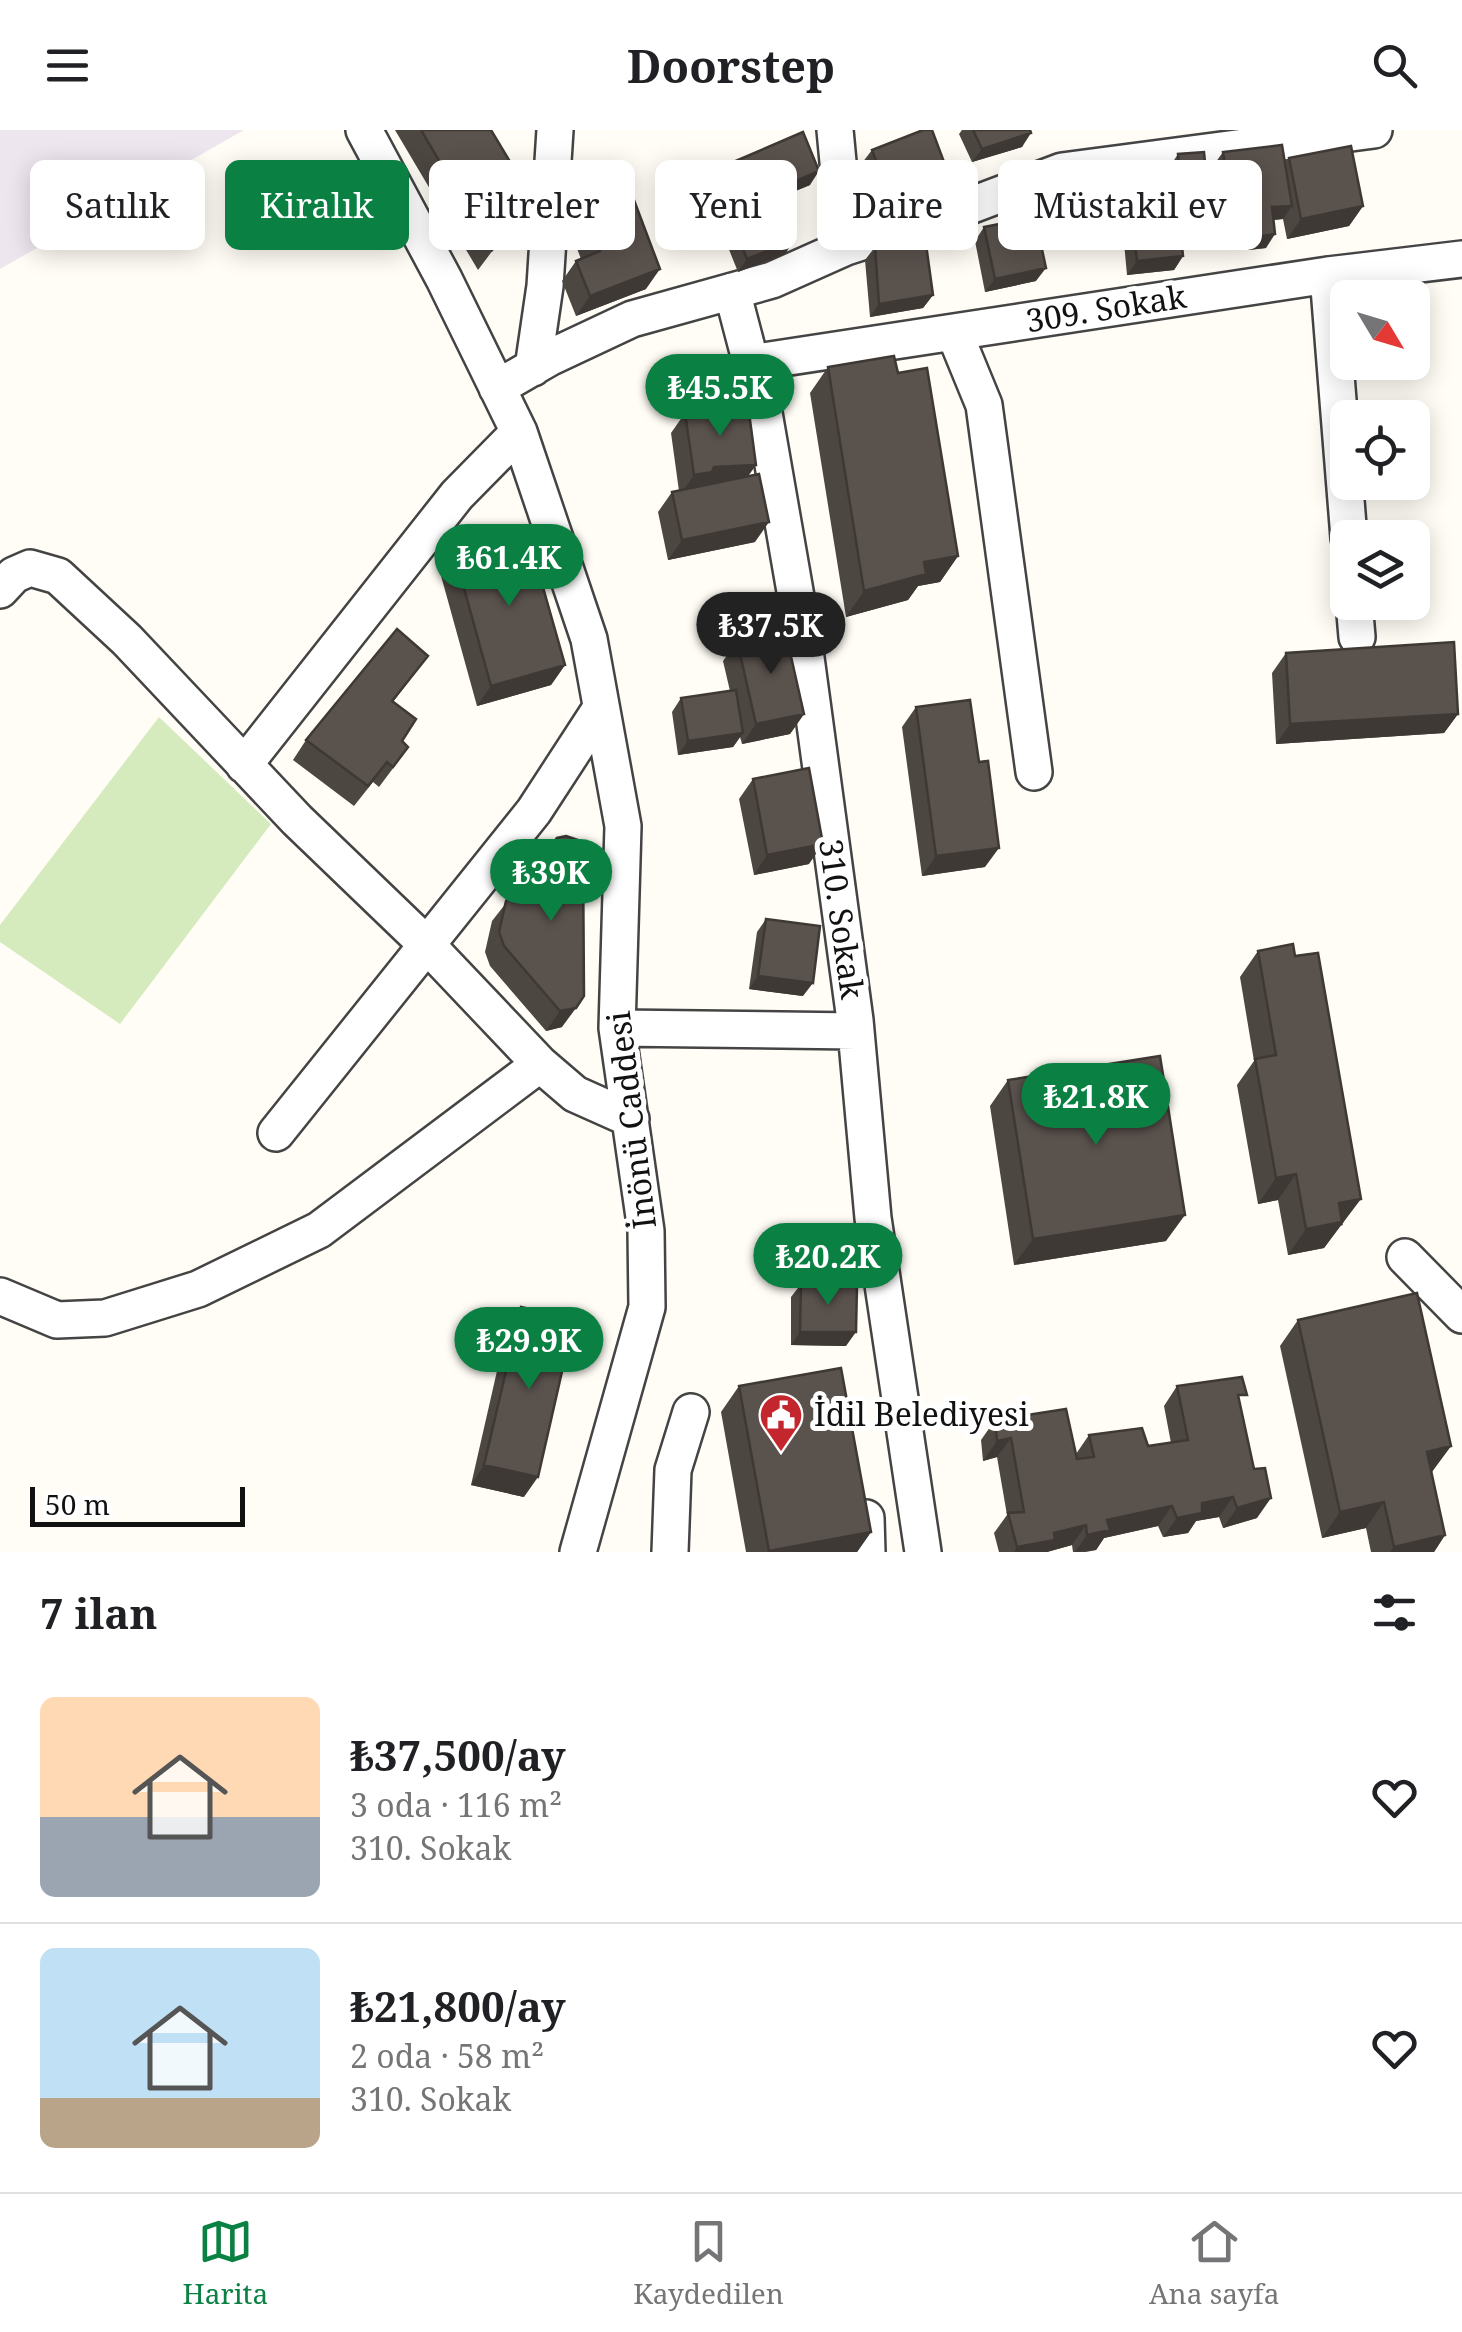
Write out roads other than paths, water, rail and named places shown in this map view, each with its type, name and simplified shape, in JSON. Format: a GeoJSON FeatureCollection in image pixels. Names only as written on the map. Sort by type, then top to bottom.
{"type":"FeatureCollection","features":[{"type":"Feature","properties":{"kind":"street","name":"İnönü Caddesi"},"geometry":{"type":"LineString","coordinates":[[364,130],[444,278],[519,432],[589,639],[623,826],[617,1028],[646,1231],[648,1307],[578,1552]]}},
{"type":"Feature","properties":{"kind":"street"},"geometry":{"type":"LineString","coordinates":[[532,368],[545,286],[555,130]]}},
{"type":"Feature","properties":{"kind":"street"},"geometry":{"type":"LineString","coordinates":[[834,130],[837,160]]}},
{"type":"Feature","properties":{"kind":"street"},"geometry":{"type":"LineString","coordinates":[[978,203],[1062,171],[1374,130]]}},
{"type":"Feature","properties":{"kind":"street"},"geometry":{"type":"LineString","coordinates":[[497,388],[632,319],[772,280],[839,250]]}},
{"type":"Feature","properties":{"kind":"street","name":"309. Sokak"},"geometry":{"type":"LineString","coordinates":[[750,363],[1462,259]]}},
{"type":"Feature","properties":{"kind":"street"},"geometry":{"type":"LineString","coordinates":[[1328,276],[1348,520]]}},
{"type":"Feature","properties":{"kind":"street","name":"310. Sokak"},"geometry":{"type":"LineString","coordinates":[[732,291],[764,413],[804,643],[856,1031],[873,1218],[922,1552]]}},
{"type":"Feature","properties":{"kind":"street"},"geometry":{"type":"LineString","coordinates":[[954,332],[984,405],[1034,772]]}},
{"type":"Feature","properties":{"kind":"street"},"geometry":{"type":"LineString","coordinates":[[244,765],[457,495],[519,432]]}},
{"type":"Feature","properties":{"kind":"street"},"geometry":{"type":"LineString","coordinates":[[0,590],[14,575],[30,568],[58,576],[127,640],[297,820],[427,945],[540,1064],[574,1094],[631,1118]]}},
{"type":"Feature","properties":{"kind":"street"},"geometry":{"type":"LineString","coordinates":[[276,1133],[534,810],[601,708]]}},
{"type":"Feature","properties":{"kind":"street"},"geometry":{"type":"LineString","coordinates":[[617,1028],[856,1031]]}},
{"type":"Feature","properties":{"kind":"street"},"geometry":{"type":"LineString","coordinates":[[0,1296],[57,1320],[105,1318],[198,1289],[320,1230],[540,1064]]}},
{"type":"Feature","properties":{"kind":"street"},"geometry":{"type":"LineString","coordinates":[[1405,1257],[1462,1315]]}},
{"type":"Feature","properties":{"kind":"street"},"geometry":{"type":"LineString","coordinates":[[670,1552],[673,1470],[691,1412]]}},
{"type":"Feature","properties":{"kind":"place","name":"İdil Belediyesi"},"geometry":{"type":"Point","coordinates":[781,1453]}}]}
